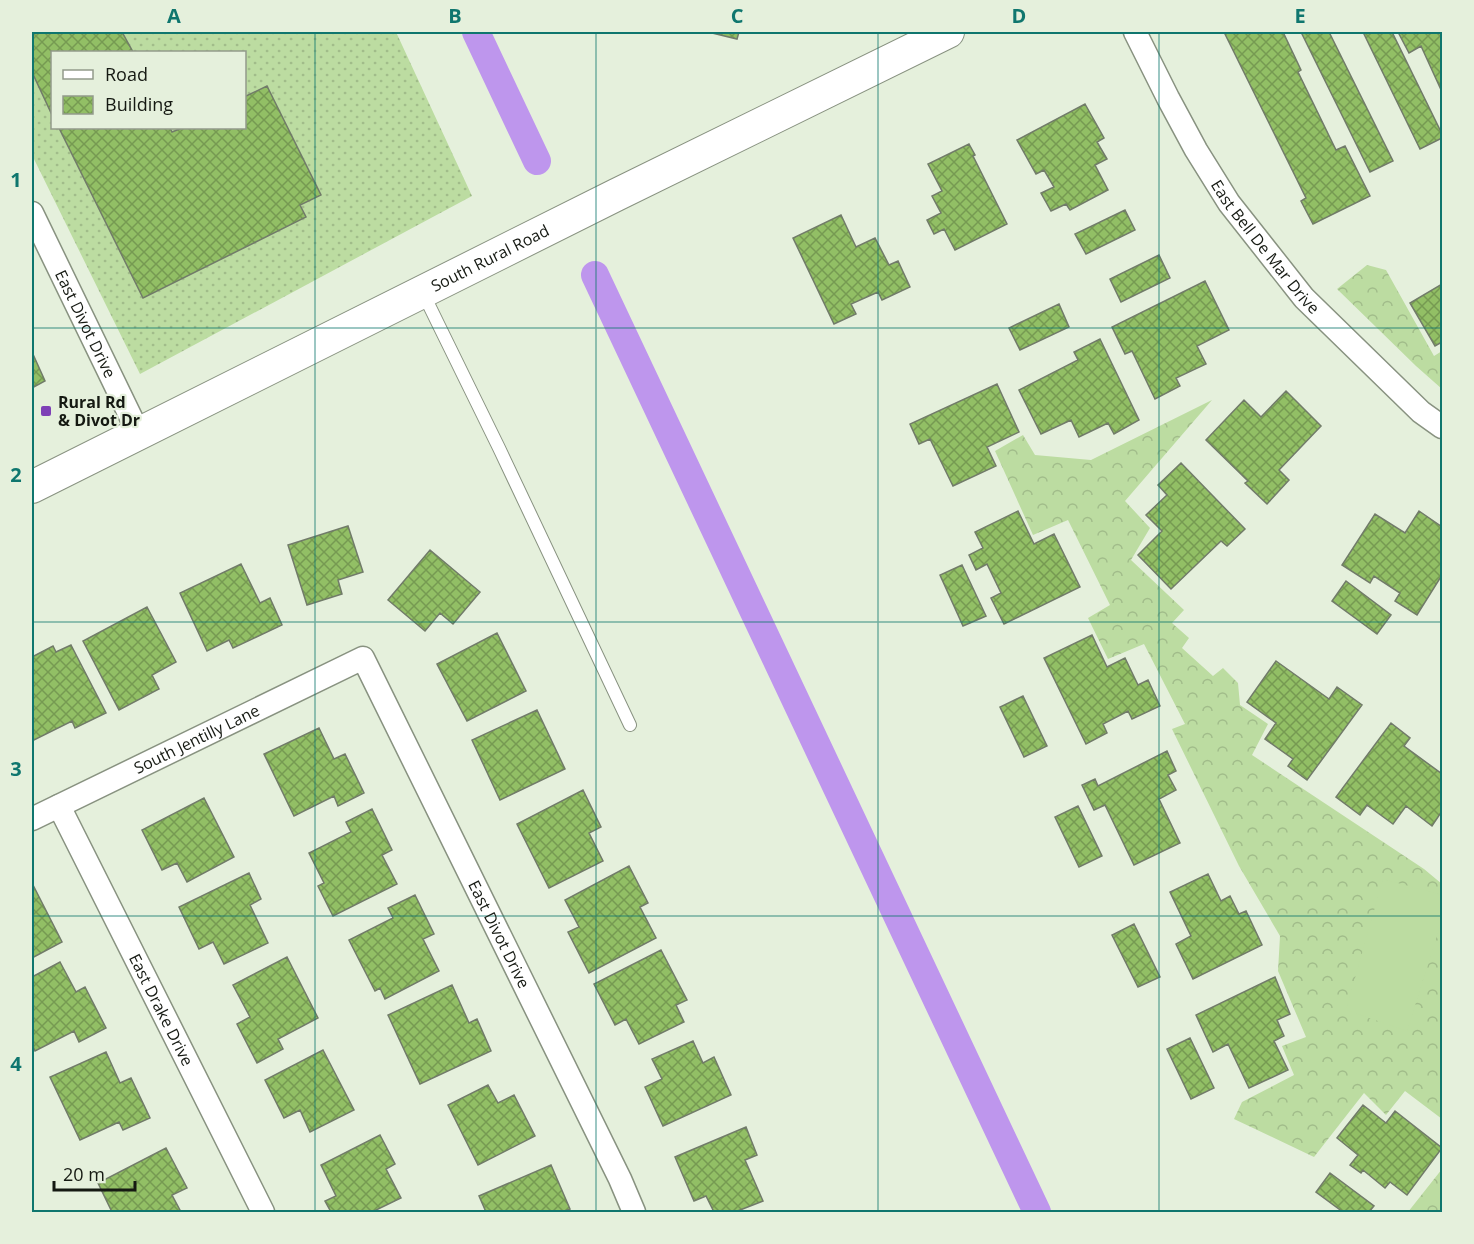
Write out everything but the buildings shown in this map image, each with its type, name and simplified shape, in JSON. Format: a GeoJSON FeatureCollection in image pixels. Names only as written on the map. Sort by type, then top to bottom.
{"type":"FeatureCollection","features":[{"type":"Feature","properties":{"kind":"main road","name":"South Rural Road"},"geometry":{"type":"LineString","coordinates":[[32,487],[521,242],[948,32]]}},
{"type":"Feature","properties":{"kind":"street","name":"East Bell De Mar Drive"},"geometry":{"type":"LineString","coordinates":[[1135,32],[1196,150],[1236,212],[1304,298],[1420,412],[1443,427]]}},
{"type":"Feature","properties":{"kind":"street","name":"East Divot Drive"},"geometry":{"type":"LineString","coordinates":[[32,213],[139,434]]}},
{"type":"Feature","properties":{"kind":"street","name":"East Divot Drive"},"geometry":{"type":"LineString","coordinates":[[363,658],[620,1179],[633,1212]]}},
{"type":"Feature","properties":{"kind":"street","name":"South Jentilly Lane"},"geometry":{"type":"LineString","coordinates":[[32,819],[363,658]]}},
{"type":"Feature","properties":{"kind":"street","name":"East Drake Drive"},"geometry":{"type":"LineString","coordinates":[[59,806],[263,1212]]}},
{"type":"Feature","properties":{"kind":"lane"},"geometry":{"type":"LineString","coordinates":[[422,292],[500,448],[630,725]]}},
{"type":"Feature","properties":{"kind":"green space"},"geometry":{"type":"Polygon","coordinates":[[[32,32],[396,32],[472,196],[140,374],[32,155],[32,32]]]}},
{"type":"Feature","properties":{"kind":"green space"},"geometry":{"type":"Polygon","coordinates":[[[1367,265],[1386,270],[1434,356],[1442,351],[1442,389],[1337,289],[1367,265]]]}},
{"type":"Feature","properties":{"kind":"green space"},"geometry":{"type":"Polygon","coordinates":[[[1212,400],[1125,501],[1150,528],[1131,560],[1184,610],[1172,623],[1189,638],[1182,648],[1213,676],[1223,668],[1238,683],[1240,705],[1268,724],[1252,755],[1424,869],[1442,884],[1442,1119],[1405,1091],[1386,1115],[1364,1093],[1314,1157],[1234,1119],[1242,1102],[1294,1075],[1282,1046],[1306,1037],[1278,971],[1280,936],[1239,866],[1172,729],[1185,724],[1144,644],[1108,659],[1088,618],[1110,605],[1068,520],[1033,535],[995,451],[1023,435],[1035,455],[1091,460],[1212,400]]]}},
{"type":"Feature","properties":{"kind":"green space"},"geometry":{"type":"Polygon","coordinates":[[[1383,879],[1442,895],[1442,920],[1407,1031],[1346,1010],[1383,879]]]}},
{"type":"Feature","properties":{"kind":"green space"},"geometry":{"type":"Polygon","coordinates":[[[1442,1169],[1442,1212],[1408,1212],[1442,1169]]]}},
{"type":"Feature","properties":{"kind":"waterway"},"geometry":{"type":"LineString","coordinates":[[476,32],[537,161]]}},
{"type":"Feature","properties":{"kind":"waterway"},"geometry":{"type":"LineString","coordinates":[[595,275],[1037,1212]]}},
{"type":"Feature","properties":{"kind":"place","name":"Rural Rd & Divot Dr"},"geometry":{"type":"Point","coordinates":[46,411]}}]}
